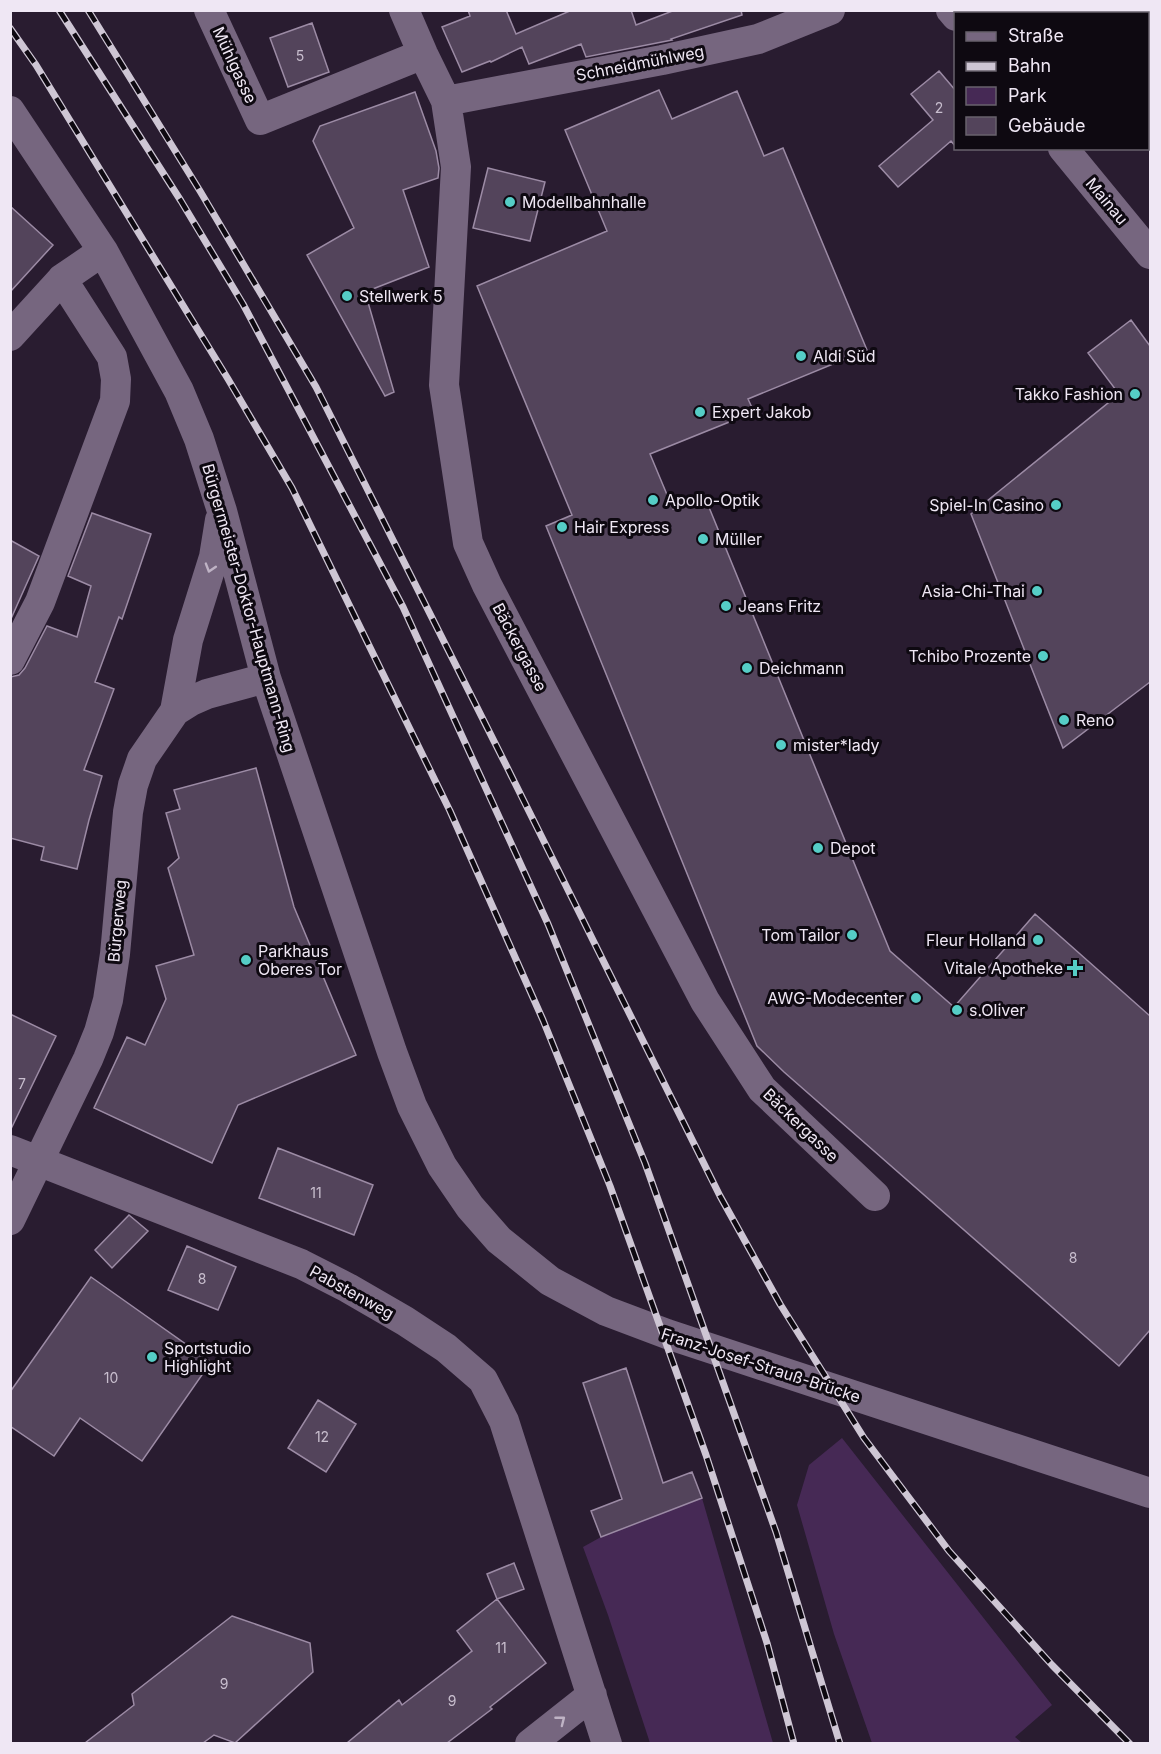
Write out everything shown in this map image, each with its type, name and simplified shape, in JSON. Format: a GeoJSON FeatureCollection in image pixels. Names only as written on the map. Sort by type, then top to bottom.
{"type":"FeatureCollection","features":[{"type":"Feature","properties":{"kind":"street","name":"Mühlgasse"},"geometry":{"type":"LineString","coordinates":[[209,10],[260,120],[423,54]]}},
{"type":"Feature","properties":{"kind":"street","name":"Bäckergasse"},"geometry":{"type":"LineString","coordinates":[[404,10],[446,101],[456,167],[444,385],[468,543],[487,585],[705,1001],[762,1089],[875,1196]]}},
{"type":"Feature","properties":{"kind":"street","name":"Schneidmühlweg"},"geometry":{"type":"LineString","coordinates":[[446,101],[662,60],[758,39],[830,10]]}},
{"type":"Feature","properties":{"kind":"street","name":"Bürgermeister-Doktor-Hauptmann-Ring"},"geometry":{"type":"LineString","coordinates":[[10,111],[103,250],[179,391],[199,439],[222,511],[266,678],[392,1052],[412,1106],[442,1166]]}},
{"type":"Feature","properties":{"kind":"street","name":"Mainau"},"geometry":{"type":"LineString","coordinates":[[1065,150],[1150,254]]}},
{"type":"Feature","properties":{"kind":"street"},"geometry":{"type":"LineString","coordinates":[[10,336],[62,279],[103,250]]}},
{"type":"Feature","properties":{"kind":"street"},"geometry":{"type":"LineString","coordinates":[[10,660],[40,602],[115,401],[116,379],[112,357],[62,279]]}},
{"type":"Feature","properties":{"kind":"street"},"geometry":{"type":"LineString","coordinates":[[175,711],[188,640],[214,557],[222,511]]}},
{"type":"Feature","properties":{"kind":"street","name":"Bürgerweg"},"geometry":{"type":"LineString","coordinates":[[10,1220],[99,1032],[108,1000],[128,812],[142,759],[175,711],[207,694],[266,678]]}},
{"type":"Feature","properties":{"kind":"street","name":"Pabstenweg"},"geometry":{"type":"LineString","coordinates":[[10,1150],[301,1264],[367,1299],[446,1348],[483,1380],[504,1421],[606,1743]]}},
{"type":"Feature","properties":{"kind":"street","name":"Franz-Josef-Strauß-Brücke"},"geometry":{"type":"LineString","coordinates":[[442,1166],[470,1207],[499,1240],[550,1281],[606,1311],[667,1334],[1139,1489]]}},
{"type":"Feature","properties":{"kind":"street"},"geometry":{"type":"LineString","coordinates":[[530,1743],[592,1695]]}},
{"type":"Feature","properties":{"kind":"green space"},"geometry":{"type":"Polygon","coordinates":[[[842,1438],[1052,1705],[1015,1737],[1022,1743],[872,1743],[834,1634],[797,1505],[809,1465],[842,1438]]]}},
{"type":"Feature","properties":{"kind":"green space"},"geometry":{"type":"Polygon","coordinates":[[[702,1498],[773,1743],[650,1743],[583,1547],[601,1537],[702,1498]]]}},
{"type":"Feature","properties":{"kind":"building"},"geometry":{"type":"Polygon","coordinates":[[[468,10],[506,10],[516,34],[572,10],[631,10],[636,25],[675,10],[741,10],[742,15],[672,40],[586,57],[581,44],[529,64],[522,47],[491,62],[462,72],[442,27],[470,16],[468,10]]]}},
{"type":"Feature","properties":{"kind":"building"},"geometry":{"type":"Polygon","coordinates":[[[312,23],[329,72],[288,87],[270,38],[312,23]]]}},
{"type":"Feature","properties":{"kind":"building"},"geometry":{"type":"Polygon","coordinates":[[[939,71],[954,89],[954,145],[951,141],[898,187],[879,166],[933,120],[911,94],[939,71]]]}},
{"type":"Feature","properties":{"kind":"building"},"geometry":{"type":"Polygon","coordinates":[[[659,90],[672,119],[737,91],[764,156],[783,148],[867,350],[748,399],[754,412],[650,454],[673,509],[704,495],[890,951],[954,1007],[1035,914],[1150,1016],[1150,1330],[1119,1366],[757,1046],[546,526],[572,515],[477,286],[607,231],[565,130],[659,90]]]}},
{"type":"Feature","properties":{"kind":"building"},"geometry":{"type":"Polygon","coordinates":[[[415,92],[436,151],[439,168],[438,178],[403,190],[429,267],[365,292],[394,392],[385,396],[307,255],[354,228],[313,141],[320,126],[415,92]]]}},
{"type":"Feature","properties":{"kind":"building","name":"Modellbahnhalle"},"geometry":{"type":"Polygon","coordinates":[[[488,168],[545,182],[530,241],[473,228],[488,168]]]}},
{"type":"Feature","properties":{"kind":"building"},"geometry":{"type":"Polygon","coordinates":[[[10,206],[53,245],[10,292],[10,206]]]}},
{"type":"Feature","properties":{"kind":"building"},"geometry":{"type":"Polygon","coordinates":[[[1131,320],[1150,346],[1150,682],[1063,748],[971,514],[1119,394],[1088,353],[1131,320]]]}},
{"type":"Feature","properties":{"kind":"building"},"geometry":{"type":"Polygon","coordinates":[[[92,513],[151,534],[122,619],[119,617],[95,682],[114,689],[84,770],[102,776],[77,869],[41,860],[44,847],[10,838],[10,677],[19,675],[25,668],[47,626],[77,637],[91,586],[68,576],[92,513]]]}},
{"type":"Feature","properties":{"kind":"building"},"geometry":{"type":"Polygon","coordinates":[[[10,540],[39,556],[10,621],[10,540]]]}},
{"type":"Feature","properties":{"kind":"building","name":"Parkhaus Oberes Tor"},"geometry":{"type":"Polygon","coordinates":[[[256,768],[294,907],[356,1055],[238,1105],[212,1163],[94,1108],[127,1037],[145,1045],[166,999],[156,966],[194,955],[168,868],[179,858],[166,813],[180,809],[174,790],[256,768]]]}},
{"type":"Feature","properties":{"kind":"building"},"geometry":{"type":"Polygon","coordinates":[[[10,1014],[56,1036],[10,1131],[10,1014]]]}},
{"type":"Feature","properties":{"kind":"building"},"geometry":{"type":"Polygon","coordinates":[[[278,1148],[373,1185],[354,1235],[259,1198],[278,1148]]]}},
{"type":"Feature","properties":{"kind":"building"},"geometry":{"type":"Polygon","coordinates":[[[129,1215],[148,1231],[112,1268],[95,1250],[129,1215]]]}},
{"type":"Feature","properties":{"kind":"building"},"geometry":{"type":"Polygon","coordinates":[[[187,1246],[236,1267],[218,1310],[168,1290],[187,1246]]]}},
{"type":"Feature","properties":{"kind":"building"},"geometry":{"type":"Polygon","coordinates":[[[91,1277],[211,1362],[142,1461],[80,1418],[54,1456],[10,1426],[10,1392],[91,1277]]]}},
{"type":"Feature","properties":{"kind":"building"},"geometry":{"type":"Polygon","coordinates":[[[626,1368],[663,1483],[692,1472],[702,1498],[601,1537],[591,1511],[622,1499],[583,1383],[626,1368]]]}},
{"type":"Feature","properties":{"kind":"building"},"geometry":{"type":"Polygon","coordinates":[[[318,1400],[356,1424],[326,1472],[288,1448],[318,1400]]]}},
{"type":"Feature","properties":{"kind":"building"},"geometry":{"type":"Polygon","coordinates":[[[514,1563],[524,1589],[497,1599],[487,1574],[514,1563]]]}},
{"type":"Feature","properties":{"kind":"building"},"geometry":{"type":"Polygon","coordinates":[[[497,1599],[546,1663],[490,1707],[492,1709],[447,1743],[347,1743],[399,1700],[402,1705],[472,1651],[457,1631],[497,1599]]]}},
{"type":"Feature","properties":{"kind":"building"},"geometry":{"type":"Polygon","coordinates":[[[232,1616],[310,1643],[313,1672],[235,1743],[214,1735],[203,1743],[85,1743],[134,1705],[132,1694],[232,1616]]]}},
{"type":"Feature","properties":{"kind":"railway"},"geometry":{"type":"LineString","coordinates":[[59,10],[181,201],[243,304],[403,607],[548,924],[645,1163],[776,1532],[840,1744]]}},
{"type":"Feature","properties":{"kind":"railway"},"geometry":{"type":"LineString","coordinates":[[88,10],[200,191],[316,387],[720,1196],[780,1304],[864,1438],[949,1551],[1052,1665],[1130,1744]]}},
{"type":"Feature","properties":{"kind":"railway"},"geometry":{"type":"LineString","coordinates":[[10,28],[36,65],[292,488],[450,811],[543,1020],[610,1186],[706,1455],[767,1643],[794,1744]]}},
{"type":"Feature","properties":{"kind":"place","name":"Modellbahnhalle"},"geometry":{"type":"Point","coordinates":[510,202]}},
{"type":"Feature","properties":{"kind":"place","name":"Stellwerk 5"},"geometry":{"type":"Point","coordinates":[347,296]}},
{"type":"Feature","properties":{"kind":"place","name":"Aldi Süd"},"geometry":{"type":"Point","coordinates":[801,356]}},
{"type":"Feature","properties":{"kind":"place","name":"Takko Fashion"},"geometry":{"type":"Point","coordinates":[1135,394]}},
{"type":"Feature","properties":{"kind":"place","name":"Expert Jakob"},"geometry":{"type":"Point","coordinates":[700,412]}},
{"type":"Feature","properties":{"kind":"place","name":"Apollo-Optik"},"geometry":{"type":"Point","coordinates":[653,500]}},
{"type":"Feature","properties":{"kind":"place","name":"Spiel-In Casino"},"geometry":{"type":"Point","coordinates":[1056,505]}},
{"type":"Feature","properties":{"kind":"place","name":"Hair Express"},"geometry":{"type":"Point","coordinates":[562,527]}},
{"type":"Feature","properties":{"kind":"place","name":"Müller"},"geometry":{"type":"Point","coordinates":[703,539]}},
{"type":"Feature","properties":{"kind":"place","name":"Asia-Chi-Thai"},"geometry":{"type":"Point","coordinates":[1037,591]}},
{"type":"Feature","properties":{"kind":"place","name":"Jeans Fritz"},"geometry":{"type":"Point","coordinates":[726,606]}},
{"type":"Feature","properties":{"kind":"place","name":"Tchibo Prozente"},"geometry":{"type":"Point","coordinates":[1043,656]}},
{"type":"Feature","properties":{"kind":"place","name":"Deichmann"},"geometry":{"type":"Point","coordinates":[747,668]}},
{"type":"Feature","properties":{"kind":"place","name":"Reno"},"geometry":{"type":"Point","coordinates":[1064,720]}},
{"type":"Feature","properties":{"kind":"place","name":"mister*lady"},"geometry":{"type":"Point","coordinates":[781,745]}},
{"type":"Feature","properties":{"kind":"place","name":"Depot"},"geometry":{"type":"Point","coordinates":[818,848]}},
{"type":"Feature","properties":{"kind":"place","name":"Tom Tailor"},"geometry":{"type":"Point","coordinates":[852,935]}},
{"type":"Feature","properties":{"kind":"place","name":"Fleur Holland"},"geometry":{"type":"Point","coordinates":[1038,940]}},
{"type":"Feature","properties":{"kind":"place","name":"Parkhaus Oberes Tor"},"geometry":{"type":"Point","coordinates":[246,960]}},
{"type":"Feature","properties":{"kind":"place","name":"Vitale Apotheke"},"geometry":{"type":"Point","coordinates":[1075,968]}},
{"type":"Feature","properties":{"kind":"place","name":"AWG-Modecenter"},"geometry":{"type":"Point","coordinates":[916,998]}},
{"type":"Feature","properties":{"kind":"place","name":"s.Oliver"},"geometry":{"type":"Point","coordinates":[957,1010]}},
{"type":"Feature","properties":{"kind":"place","name":"Sportstudio Highlight"},"geometry":{"type":"Point","coordinates":[152,1357]}}]}
